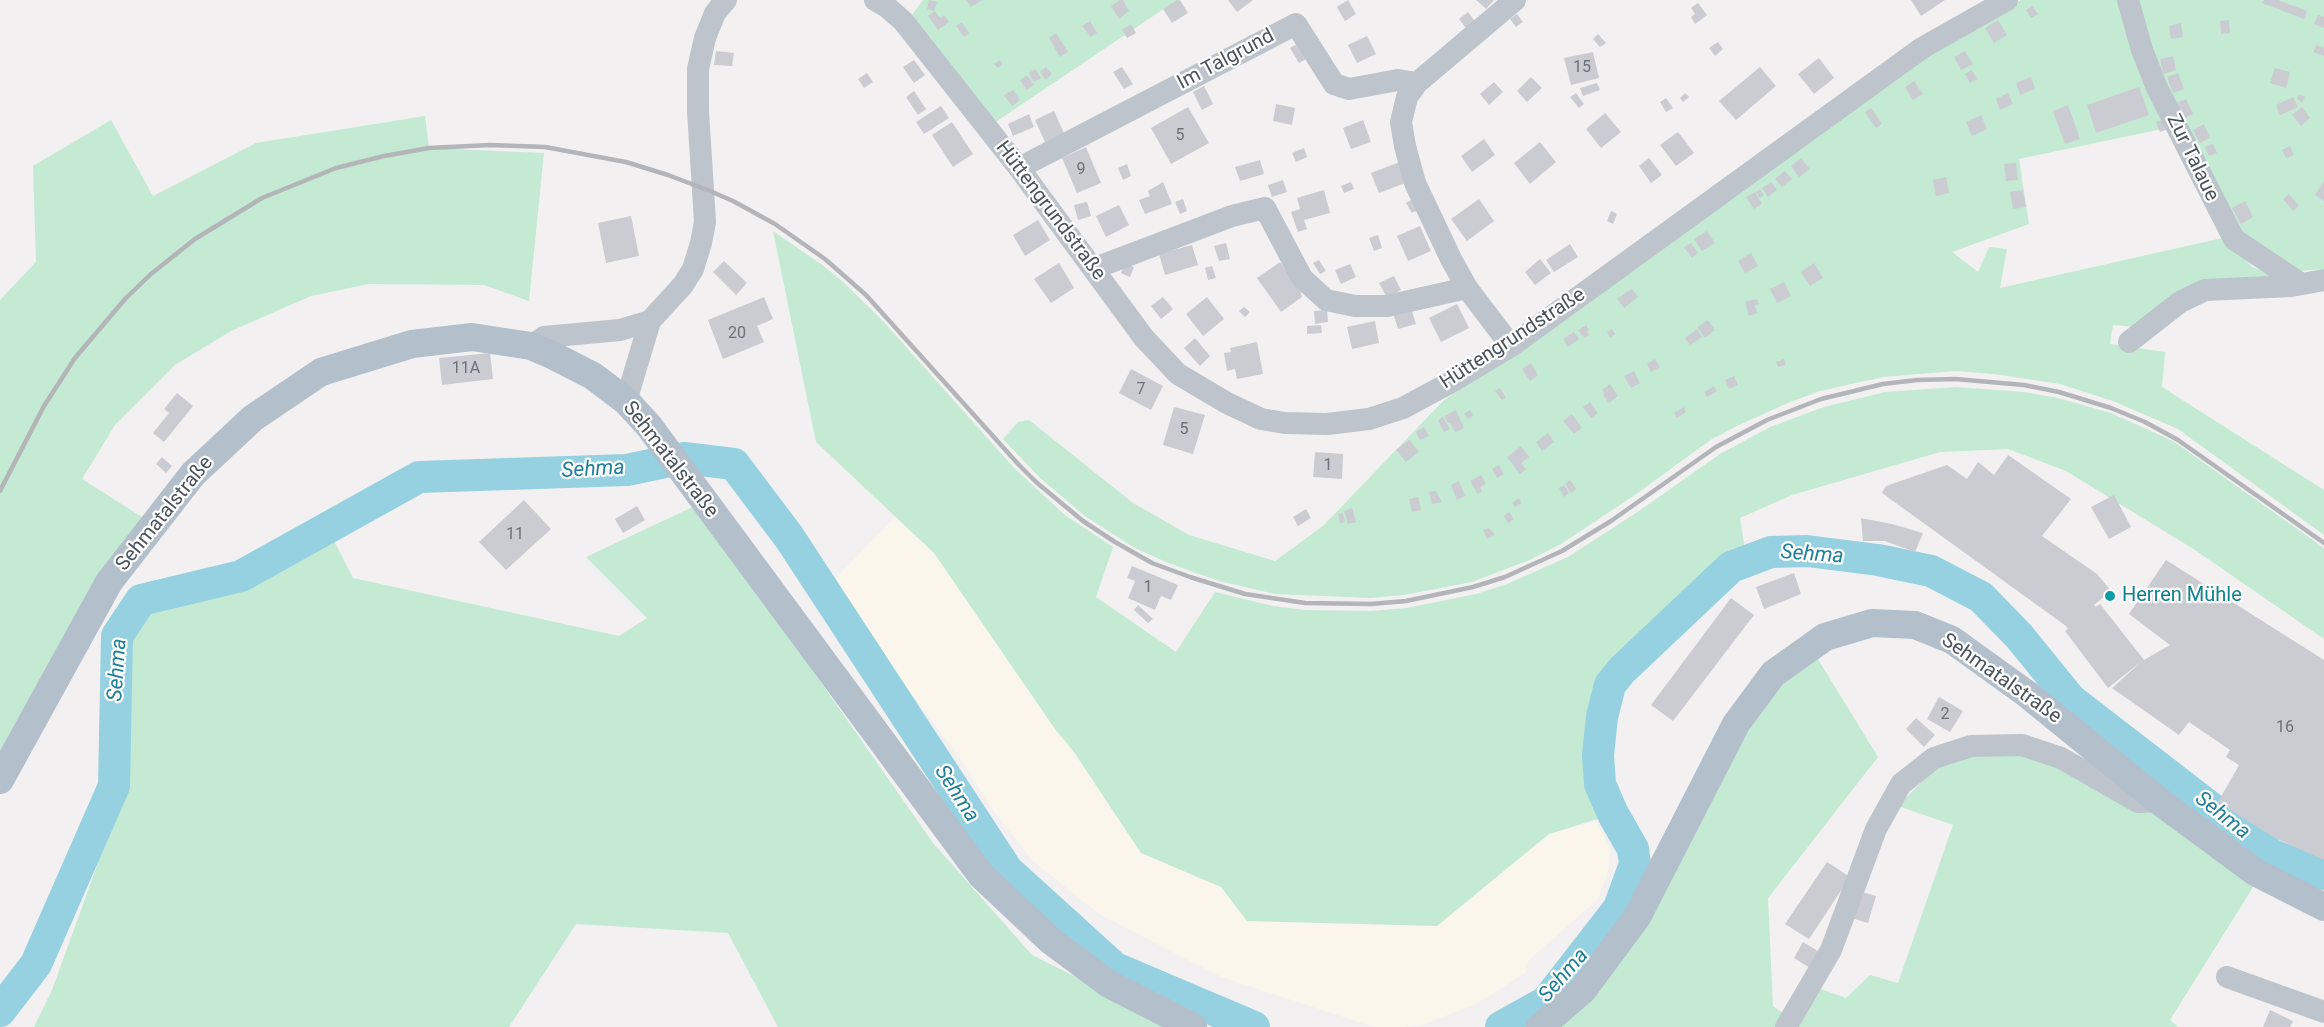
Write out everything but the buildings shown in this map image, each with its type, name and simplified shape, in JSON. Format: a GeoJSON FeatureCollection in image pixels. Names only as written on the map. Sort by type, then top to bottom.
{"type":"FeatureCollection","features":[{"type":"Feature","properties":{"kind":"main road","name":"Sehmatalstraße"},"geometry":{"type":"LineString","coordinates":[[0,780],[109,582],[193,474],[253,418],[321,372],[412,344],[472,337],[531,346],[592,376],[626,401],[649,426],[981,875],[1051,941],[1108,984],[1193,1027]]}},
{"type":"Feature","properties":{"kind":"main road","name":"Sehmatalstraße"},"geometry":{"type":"LineString","coordinates":[[1539,1027],[1583,990],[1636,917],[1736,724],[1773,674],[1825,637],[1872,623],[1915,625],[1952,640],[2027,694],[2159,801],[2255,872],[2324,907]]}},
{"type":"Feature","properties":{"kind":"street"},"geometry":{"type":"LineString","coordinates":[[626,401],[650,321],[683,285],[693,269],[701,243],[705,222],[698,111],[698,69],[705,38],[715,14],[726,0]]}},
{"type":"Feature","properties":{"kind":"street","name":"Hüttengrundstraße"},"geometry":{"type":"LineString","coordinates":[[875,0],[903,21],[1019,168],[1095,268],[1144,338],[1178,374],[1227,403],[1261,419],[1285,423],[1327,424],[1369,419],[1403,408],[1511,346],[1922,48],[2007,0]]}},
{"type":"Feature","properties":{"kind":"street"},"geometry":{"type":"LineString","coordinates":[[1511,346],[1467,288],[1415,183],[1401,122],[1407,97],[1417,83],[1515,0]]}},
{"type":"Feature","properties":{"kind":"street","name":"Zur Talaue"},"geometry":{"type":"LineString","coordinates":[[2128,0],[2142,50],[2157,88],[2234,239],[2301,284]]}},
{"type":"Feature","properties":{"kind":"street","name":"Im Talgrund"},"geometry":{"type":"LineString","coordinates":[[1019,168],[1296,24],[1334,84],[1349,89],[1398,80],[1417,83]]}},
{"type":"Feature","properties":{"kind":"street"},"geometry":{"type":"LineString","coordinates":[[1095,268],[1232,216],[1265,208],[1302,278],[1326,300],[1355,306],[1387,306],[1467,288]]}},
{"type":"Feature","properties":{"kind":"street"},"geometry":{"type":"LineString","coordinates":[[2129,342],[2180,302],[2205,291],[2301,284],[2324,280]]}},
{"type":"Feature","properties":{"kind":"street"},"geometry":{"type":"LineString","coordinates":[[531,346],[544,337],[620,330],[650,321]]}},
{"type":"Feature","properties":{"kind":"street"},"geometry":{"type":"LineString","coordinates":[[1786,1027],[1831,950],[1876,829],[1901,784],[1934,758],[1971,746],[2022,745],[2061,758],[2138,802],[2159,801]]}},
{"type":"Feature","properties":{"kind":"street"},"geometry":{"type":"LineString","coordinates":[[2227,977],[2324,1012]]}},
{"type":"Feature","properties":{"kind":"shaded area"},"geometry":{"type":"Polygon","coordinates":[[[895,517],[934,553],[1055,729],[1074,752],[1141,853],[1222,887],[1247,921],[1436,926],[1549,834],[1596,821],[1610,848],[1608,872],[1598,899],[1529,960],[1525,973],[1476,1004],[1422,1025],[1405,1027],[1374,1027],[1221,977],[1099,914],[1034,862],[998,817],[957,754],[829,585],[895,517]]]}},
{"type":"Feature","properties":{"kind":"green space"},"geometry":{"type":"Polygon","coordinates":[[[923,0],[1177,0],[994,123],[911,16],[923,0]]]}},
{"type":"Feature","properties":{"kind":"green space"},"geometry":{"type":"Polygon","coordinates":[[[2021,0],[2324,0],[2324,269],[2300,271],[2236,230],[2181,125],[2019,159],[2029,224],[1952,252],[1978,272],[1989,247],[2007,249],[2000,288],[2227,237],[2252,267],[2273,275],[2237,284],[2138,327],[2113,325],[2110,344],[2165,352],[2162,387],[2324,490],[2324,535],[2178,429],[2113,401],[2060,384],[1994,374],[1955,371],[1883,377],[1820,391],[1790,402],[1712,439],[1632,497],[1561,544],[1532,559],[1472,582],[1404,595],[1370,598],[1275,594],[1219,581],[1168,563],[1133,547],[1085,516],[1040,478],[1003,439],[1018,422],[1029,420],[1133,503],[1189,535],[1275,561],[1323,526],[1444,400],[1512,356],[1917,63],[2021,0]]]}},
{"type":"Feature","properties":{"kind":"green space"},"geometry":{"type":"Polygon","coordinates":[[[425,116],[429,148],[544,153],[529,301],[484,285],[369,284],[311,296],[231,331],[175,365],[115,425],[82,479],[145,519],[0,780],[0,300],[36,262],[33,166],[111,120],[153,196],[256,143],[425,116]]]}},
{"type":"Feature","properties":{"kind":"green space"},"geometry":{"type":"Polygon","coordinates":[[[773,231],[842,281],[882,320],[1015,469],[1065,515],[1113,547],[1096,597],[1176,652],[1215,592],[1273,606],[1305,610],[1371,611],[1407,608],[1476,594],[1507,584],[1568,557],[1720,454],[1770,427],[1824,407],[1885,392],[1956,387],[2024,392],[2058,398],[2111,413],[2173,441],[2324,548],[2324,639],[2195,550],[2066,471],[2008,449],[1940,452],[1792,495],[1740,518],[1747,563],[1622,670],[1610,685],[1602,717],[1598,755],[1600,784],[1613,814],[1549,834],[1437,926],[1247,921],[1221,887],[1141,853],[1074,752],[1055,729],[934,553],[816,442],[773,231]]]}},
{"type":"Feature","properties":{"kind":"green space"},"geometry":{"type":"Polygon","coordinates":[[[697,505],[933,843],[1032,955],[1177,1027],[778,1027],[728,933],[576,924],[509,1027],[34,1027],[52,990],[124,791],[129,642],[151,607],[247,588],[332,537],[353,578],[619,636],[647,618],[586,557],[697,505]]]}},
{"type":"Feature","properties":{"kind":"green space"},"geometry":{"type":"Polygon","coordinates":[[[1816,656],[1878,757],[1768,898],[1773,1006],[1784,1014],[1780,1027],[1552,1027],[1713,779],[1782,679],[1816,656]]]}},
{"type":"Feature","properties":{"kind":"green space"},"geometry":{"type":"Polygon","coordinates":[[[2023,751],[2158,811],[2255,884],[2170,1020],[2178,1027],[1797,1027],[1821,989],[1846,998],[1870,975],[1898,983],[1953,825],[1898,806],[1932,771],[1968,754],[2023,751]]]}},
{"type":"Feature","properties":{"kind":"waterway","name":"Sehma"},"geometry":{"type":"LineString","coordinates":[[0,1011],[36,964],[114,786],[117,636],[141,600],[241,576],[419,477],[627,470],[684,458],[734,464],[789,537],[1007,870],[1115,968],[1254,1027]]}},
{"type":"Feature","properties":{"kind":"waterway","name":"Sehma"},"geometry":{"type":"LineString","coordinates":[[1501,1027],[1546,1002],[1619,908],[1635,864],[1633,849],[1613,814],[1600,784],[1598,755],[1602,717],[1610,685],[1622,670],[1731,567],[1771,552],[1807,551],[1878,560],[1931,571],[1981,597],[2019,636],[2071,700],[2272,855],[2324,874]]}},
{"type":"Feature","properties":{"kind":"railway"},"geometry":{"type":"LineString","coordinates":[[0,491],[44,406],[75,358],[125,299],[151,274],[195,239],[262,198],[336,168],[429,148],[490,145],[545,147],[626,162],[710,191],[775,224],[825,259],[866,295],[1019,465],[1083,521],[1152,563],[1245,594],[1305,603],[1371,604],[1406,601],[1473,587],[1505,577],[1562,551],[1611,521],[1716,447],[1767,420],[1821,399],[1883,384],[1917,380],[1955,379],[2024,385],[2059,392],[2111,408],[2145,422],[2178,440],[2324,543]]}},
{"type":"Feature","properties":{"kind":"place","name":"Herren Mühle"},"geometry":{"type":"Point","coordinates":[2110,596]}}]}
